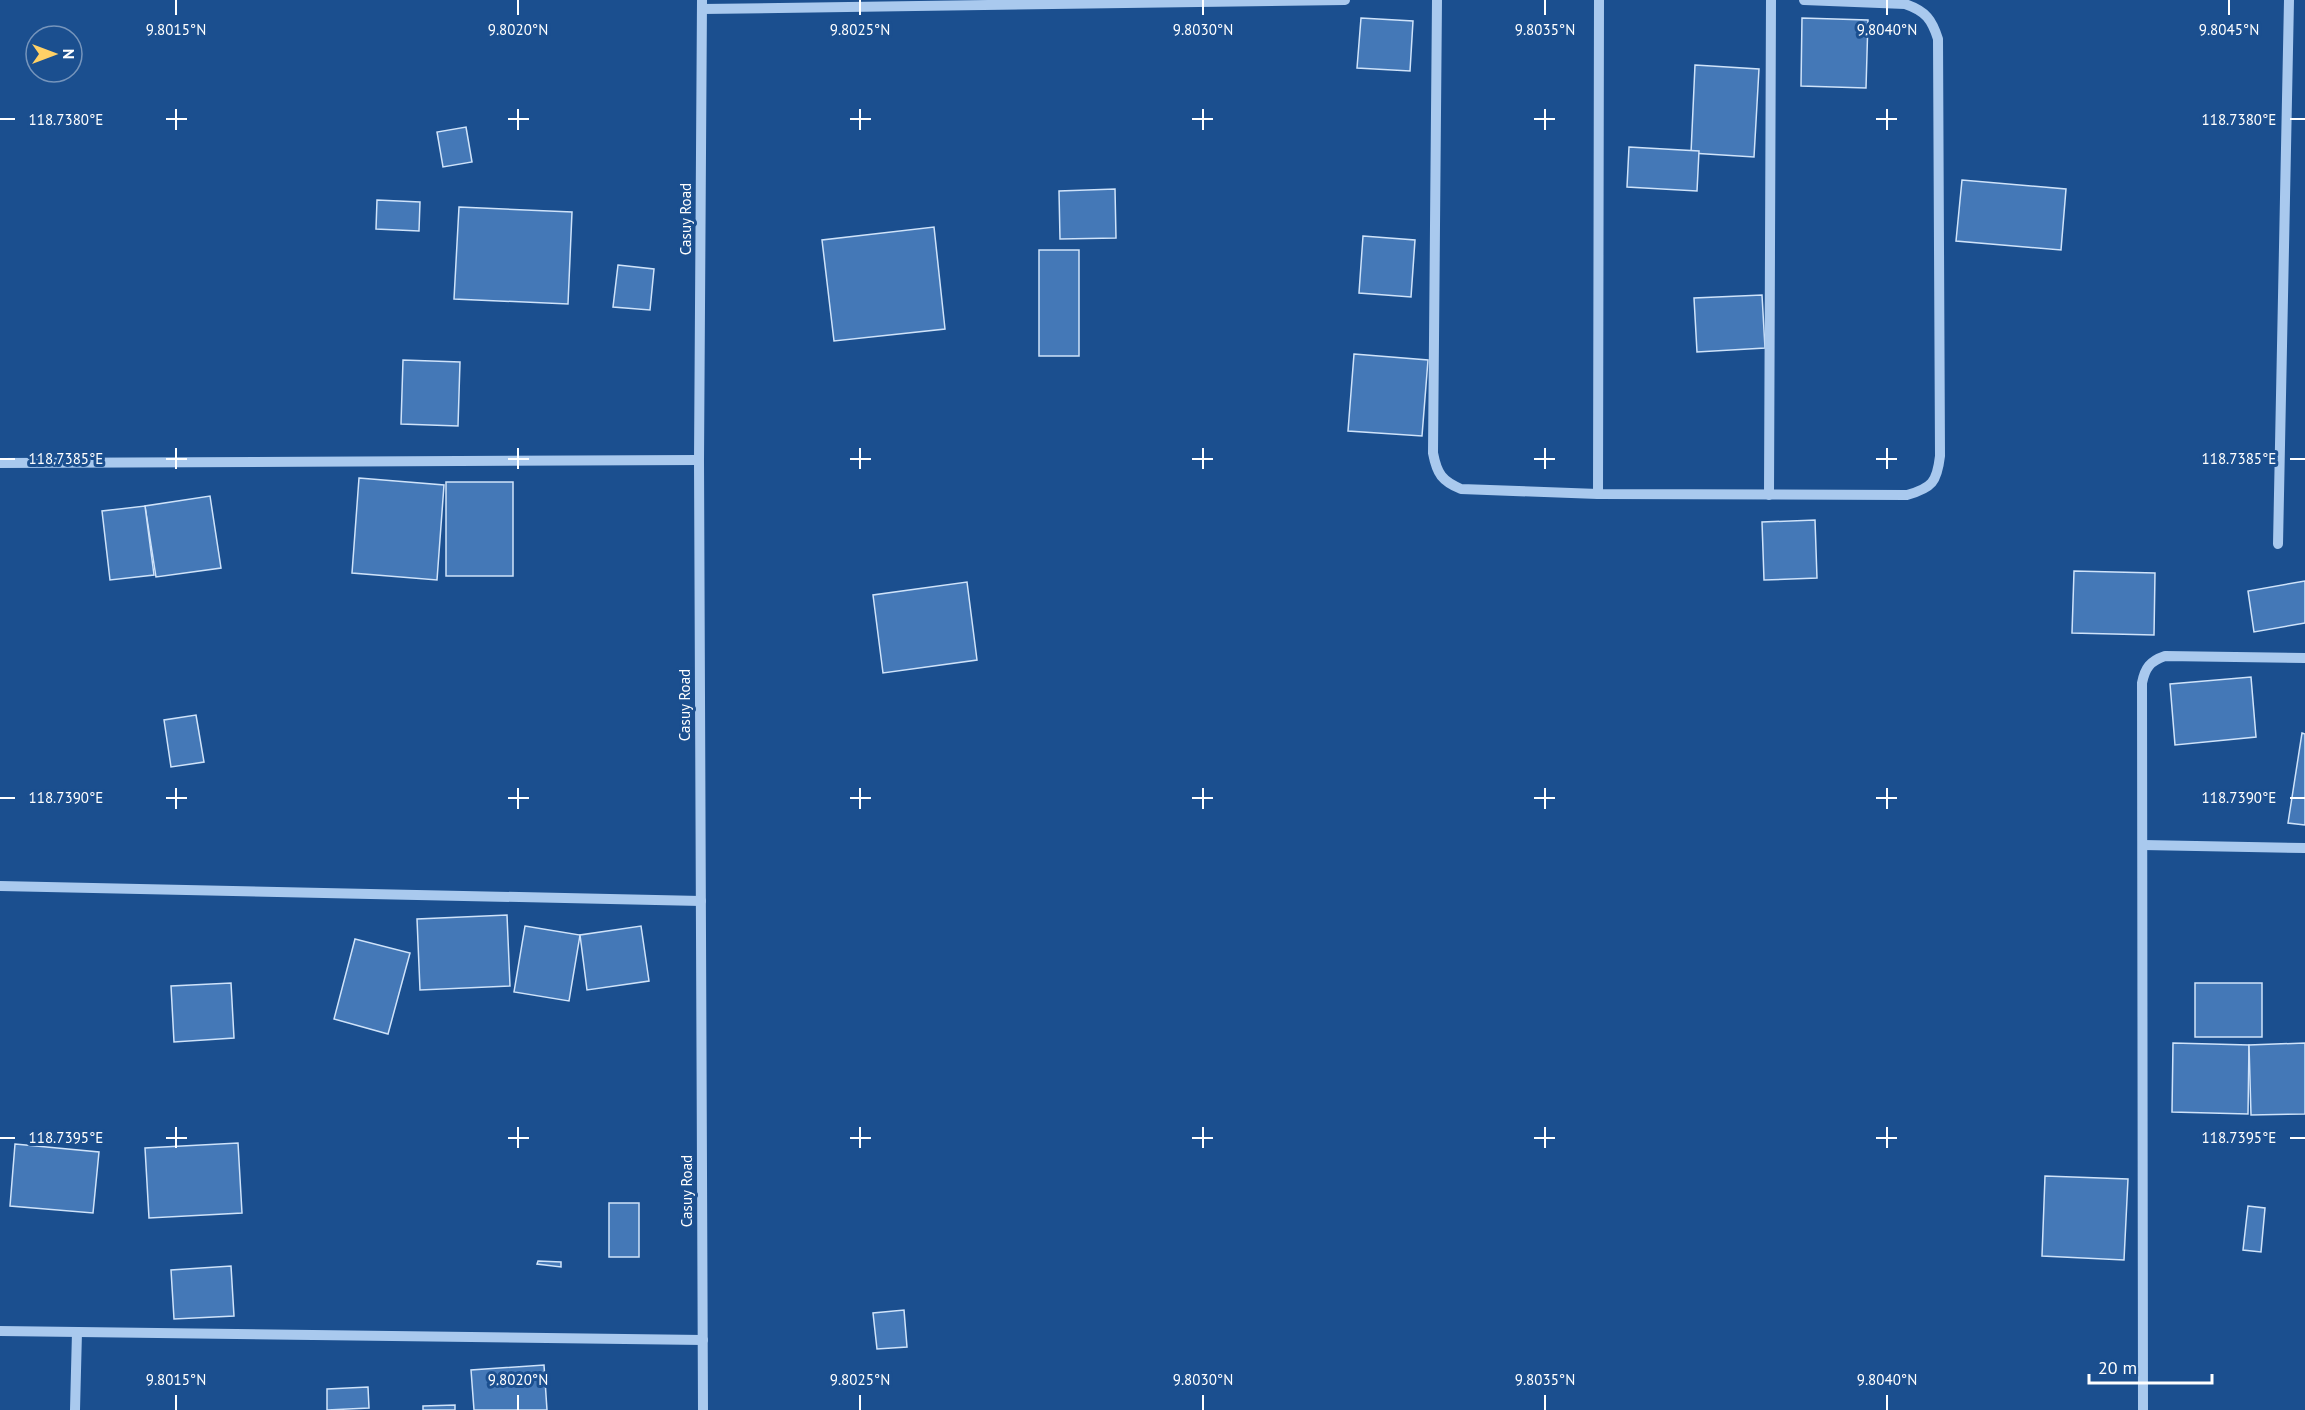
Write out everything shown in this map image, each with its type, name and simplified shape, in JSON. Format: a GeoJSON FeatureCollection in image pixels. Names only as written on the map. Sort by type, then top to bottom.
{"type":"FeatureCollection","features":[{"type":"Feature","properties":{"kind":"street"},"geometry":{"type":"LineString","coordinates":[[702,5],[1345,0]]}},
{"type":"Feature","properties":{"kind":"street"},"geometry":{"type":"LineString","coordinates":[[1437,0],[1433,453],[1436,470],[1444,482],[1461,489],[1598,494],[1907,495],[1926,489],[1938,475],[1940,456],[1938,39],[1932,20],[1920,9],[1905,4],[1804,0]]}},
{"type":"Feature","properties":{"kind":"street"},"geometry":{"type":"LineString","coordinates":[[1598,494],[1599,0]]}},
{"type":"Feature","properties":{"kind":"street"},"geometry":{"type":"LineString","coordinates":[[1768,495],[1771,0]]}},
{"type":"Feature","properties":{"kind":"street"},"geometry":{"type":"LineString","coordinates":[[2278,544],[2289,0]]}},
{"type":"Feature","properties":{"kind":"street","name":"Casuy Road"},"geometry":{"type":"LineString","coordinates":[[702,5],[699,460],[703,1410]]}},
{"type":"Feature","properties":{"kind":"street"},"geometry":{"type":"LineString","coordinates":[[0,463],[699,460]]}},
{"type":"Feature","properties":{"kind":"street"},"geometry":{"type":"LineString","coordinates":[[2143,1410],[2142,684],[2145,669],[2154,660],[2165,656],[2305,658]]}},
{"type":"Feature","properties":{"kind":"street"},"geometry":{"type":"LineString","coordinates":[[2143,845],[2305,848]]}},
{"type":"Feature","properties":{"kind":"street"},"geometry":{"type":"LineString","coordinates":[[0,885],[701,901]]}},
{"type":"Feature","properties":{"kind":"street"},"geometry":{"type":"LineString","coordinates":[[0,1332],[703,1340]]}},
{"type":"Feature","properties":{"kind":"street"},"geometry":{"type":"LineString","coordinates":[[75,1410],[77,1332]]}},
{"type":"Feature","properties":{"kind":"building"},"geometry":{"type":"Polygon","coordinates":[[[1361,18],[1413,21],[1410,71],[1357,68],[1361,18]]]}},
{"type":"Feature","properties":{"kind":"building"},"geometry":{"type":"Polygon","coordinates":[[[1802,18],[1868,20],[1866,88],[1801,86],[1802,18]]]}},
{"type":"Feature","properties":{"kind":"building"},"geometry":{"type":"Polygon","coordinates":[[[1695,65],[1759,69],[1754,157],[1691,153],[1695,65]]]}},
{"type":"Feature","properties":{"kind":"building"},"geometry":{"type":"Polygon","coordinates":[[[466,127],[472,162],[443,167],[437,132],[466,127]]]}},
{"type":"Feature","properties":{"kind":"building"},"geometry":{"type":"Polygon","coordinates":[[[1629,147],[1699,151],[1697,191],[1627,187],[1629,147]]]}},
{"type":"Feature","properties":{"kind":"building"},"geometry":{"type":"Polygon","coordinates":[[[1962,180],[2066,189],[2061,250],[1956,241],[1962,180]]]}},
{"type":"Feature","properties":{"kind":"building"},"geometry":{"type":"Polygon","coordinates":[[[1115,189],[1116,238],[1060,239],[1059,191],[1115,189]]]}},
{"type":"Feature","properties":{"kind":"building"},"geometry":{"type":"Polygon","coordinates":[[[377,200],[420,202],[419,231],[376,229],[377,200]]]}},
{"type":"Feature","properties":{"kind":"building"},"geometry":{"type":"Polygon","coordinates":[[[459,207],[572,212],[568,304],[454,299],[459,207]]]}},
{"type":"Feature","properties":{"kind":"building"},"geometry":{"type":"Polygon","coordinates":[[[934,227],[945,329],[834,341],[822,240],[934,227]]]}},
{"type":"Feature","properties":{"kind":"building"},"geometry":{"type":"Polygon","coordinates":[[[1363,236],[1415,240],[1411,297],[1359,293],[1363,236]]]}},
{"type":"Feature","properties":{"kind":"building"},"geometry":{"type":"Polygon","coordinates":[[[1039,250],[1079,250],[1079,356],[1039,356],[1039,250]]]}},
{"type":"Feature","properties":{"kind":"building"},"geometry":{"type":"Polygon","coordinates":[[[618,265],[654,269],[650,310],[613,307],[618,265]]]}},
{"type":"Feature","properties":{"kind":"building"},"geometry":{"type":"Polygon","coordinates":[[[1762,295],[1765,348],[1697,352],[1694,298],[1762,295]]]}},
{"type":"Feature","properties":{"kind":"building"},"geometry":{"type":"Polygon","coordinates":[[[1354,354],[1428,360],[1422,436],[1348,431],[1354,354]]]}},
{"type":"Feature","properties":{"kind":"building"},"geometry":{"type":"Polygon","coordinates":[[[403,360],[460,362],[458,426],[401,424],[403,360]]]}},
{"type":"Feature","properties":{"kind":"building"},"geometry":{"type":"Polygon","coordinates":[[[359,478],[444,485],[437,580],[352,573],[359,478]]]}},
{"type":"Feature","properties":{"kind":"building"},"geometry":{"type":"Polygon","coordinates":[[[446,482],[513,482],[513,576],[446,576],[446,482]]]}},
{"type":"Feature","properties":{"kind":"building"},"geometry":{"type":"Polygon","coordinates":[[[210,496],[221,568],[156,577],[145,506],[210,496]]]}},
{"type":"Feature","properties":{"kind":"building"},"geometry":{"type":"Polygon","coordinates":[[[145,506],[154,575],[110,580],[102,511],[145,506]]]}},
{"type":"Feature","properties":{"kind":"building"},"geometry":{"type":"Polygon","coordinates":[[[1815,520],[1817,578],[1764,580],[1762,522],[1815,520]]]}},
{"type":"Feature","properties":{"kind":"building"},"geometry":{"type":"Polygon","coordinates":[[[2074,571],[2155,573],[2154,635],[2072,633],[2074,571]]]}},
{"type":"Feature","properties":{"kind":"building"},"geometry":{"type":"Polygon","coordinates":[[[2305,581],[2305,623],[2254,632],[2248,591],[2305,581]]]}},
{"type":"Feature","properties":{"kind":"building"},"geometry":{"type":"Polygon","coordinates":[[[967,582],[977,660],[883,673],[873,595],[967,582]]]}},
{"type":"Feature","properties":{"kind":"building"},"geometry":{"type":"Polygon","coordinates":[[[2251,677],[2256,737],[2175,745],[2170,684],[2251,677]]]}},
{"type":"Feature","properties":{"kind":"building"},"geometry":{"type":"Polygon","coordinates":[[[196,715],[204,762],[171,767],[164,720],[196,715]]]}},
{"type":"Feature","properties":{"kind":"building"},"geometry":{"type":"Polygon","coordinates":[[[2302,733],[2305,734],[2305,825],[2288,823],[2302,733]]]}},
{"type":"Feature","properties":{"kind":"building"},"geometry":{"type":"Polygon","coordinates":[[[507,915],[510,986],[420,990],[417,919],[507,915]]]}},
{"type":"Feature","properties":{"kind":"building"},"geometry":{"type":"Polygon","coordinates":[[[525,926],[580,935],[569,1001],[514,992],[525,926]]]}},
{"type":"Feature","properties":{"kind":"building"},"geometry":{"type":"Polygon","coordinates":[[[641,926],[649,981],[587,990],[580,935],[641,926]]]}},
{"type":"Feature","properties":{"kind":"building"},"geometry":{"type":"Polygon","coordinates":[[[355,939],[410,953],[388,1034],[334,1019],[355,939]]]}},
{"type":"Feature","properties":{"kind":"building"},"geometry":{"type":"Polygon","coordinates":[[[231,983],[234,1038],[174,1042],[171,986],[231,983]]]}},
{"type":"Feature","properties":{"kind":"building"},"geometry":{"type":"Polygon","coordinates":[[[2195,983],[2262,983],[2262,1037],[2195,1037],[2195,983]]]}},
{"type":"Feature","properties":{"kind":"building"},"geometry":{"type":"Polygon","coordinates":[[[2173,1043],[2249,1045],[2248,1114],[2172,1112],[2173,1043]]]}},
{"type":"Feature","properties":{"kind":"building"},"geometry":{"type":"Polygon","coordinates":[[[2305,1043],[2305,1114],[2251,1115],[2249,1045],[2305,1043]]]}},
{"type":"Feature","properties":{"kind":"building"},"geometry":{"type":"Polygon","coordinates":[[[238,1143],[242,1213],[149,1218],[145,1148],[238,1143]]]}},
{"type":"Feature","properties":{"kind":"building"},"geometry":{"type":"Polygon","coordinates":[[[15,1144],[99,1152],[93,1213],[10,1206],[15,1144]]]}},
{"type":"Feature","properties":{"kind":"building"},"geometry":{"type":"Polygon","coordinates":[[[2045,1176],[2128,1179],[2124,1260],[2042,1256],[2045,1176]]]}},
{"type":"Feature","properties":{"kind":"building"},"geometry":{"type":"Polygon","coordinates":[[[609,1203],[639,1203],[639,1257],[609,1257],[609,1203]]]}},
{"type":"Feature","properties":{"kind":"building"},"geometry":{"type":"Polygon","coordinates":[[[2248,1206],[2265,1208],[2261,1252],[2243,1250],[2248,1206]]]}},
{"type":"Feature","properties":{"kind":"building"},"geometry":{"type":"Polygon","coordinates":[[[538,1261],[561,1262],[561,1267],[537,1264],[538,1261]]]}},
{"type":"Feature","properties":{"kind":"building"},"geometry":{"type":"Polygon","coordinates":[[[231,1266],[234,1316],[174,1319],[171,1270],[231,1266]]]}},
{"type":"Feature","properties":{"kind":"building"},"geometry":{"type":"Polygon","coordinates":[[[904,1310],[907,1347],[877,1349],[873,1313],[904,1310]]]}},
{"type":"Feature","properties":{"kind":"building"},"geometry":{"type":"Polygon","coordinates":[[[544,1365],[547,1410],[474,1410],[471,1370],[544,1365]]]}},
{"type":"Feature","properties":{"kind":"building"},"geometry":{"type":"Polygon","coordinates":[[[368,1387],[369,1408],[327,1410],[327,1389],[368,1387]]]}},
{"type":"Feature","properties":{"kind":"building"},"geometry":{"type":"Polygon","coordinates":[[[455,1405],[455,1410],[423,1410],[423,1406],[455,1405]]]}}]}
